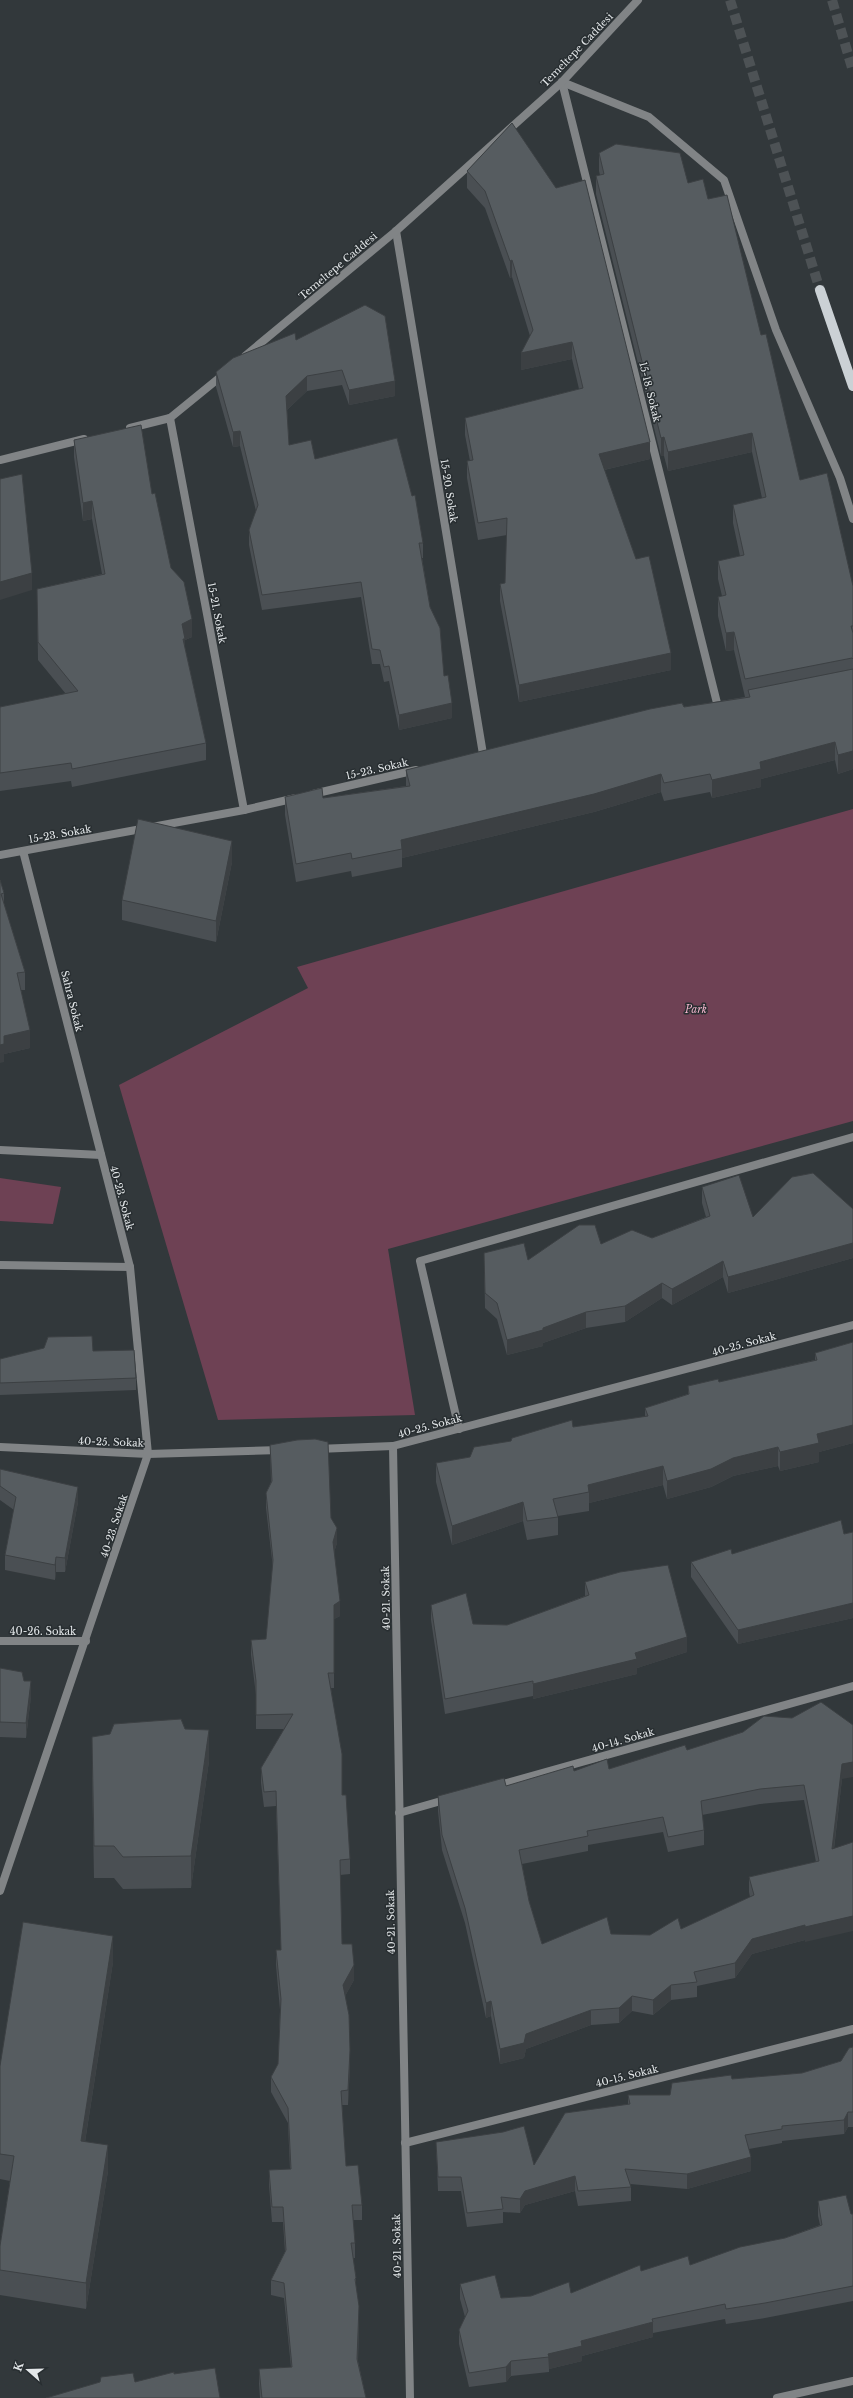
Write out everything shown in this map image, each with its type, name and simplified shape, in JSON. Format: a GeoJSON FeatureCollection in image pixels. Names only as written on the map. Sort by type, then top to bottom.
{"type":"FeatureCollection","features":[{"type":"Feature","properties":{"kind":"main road"},"geometry":{"type":"LineString","coordinates":[[820,290],[853,386]]}},
{"type":"Feature","properties":{"kind":"street","name":"Temeltepe Caddesi"},"geometry":{"type":"LineString","coordinates":[[124,430],[170,418],[396,231],[562,82],[638,0]]}},
{"type":"Feature","properties":{"kind":"street"},"geometry":{"type":"LineString","coordinates":[[562,82],[649,117],[724,180],[774,322],[840,478],[853,519]]}},
{"type":"Feature","properties":{"kind":"street","name":"15-18. Sokak"},"geometry":{"type":"LineString","coordinates":[[562,82],[718,707]]}},
{"type":"Feature","properties":{"kind":"street","name":"15-20. Sokak"},"geometry":{"type":"LineString","coordinates":[[396,231],[483,754]]}},
{"type":"Feature","properties":{"kind":"street","name":"15-21. Sokak"},"geometry":{"type":"LineString","coordinates":[[170,418],[244,810]]}},
{"type":"Feature","properties":{"kind":"street"},"geometry":{"type":"LineString","coordinates":[[0,460],[93,437]]}},
{"type":"Feature","properties":{"kind":"street","name":"15-23. Sokak"},"geometry":{"type":"LineString","coordinates":[[0,855],[244,810],[422,769]]}},
{"type":"Feature","properties":{"kind":"street","name":"Sahra Sokak"},"geometry":{"type":"LineString","coordinates":[[23,851],[101,1155]]}},
{"type":"Feature","properties":{"kind":"street"},"geometry":{"type":"LineString","coordinates":[[459,1429],[420,1260],[853,1137]]}},
{"type":"Feature","properties":{"kind":"street"},"geometry":{"type":"LineString","coordinates":[[0,1150],[101,1155]]}},
{"type":"Feature","properties":{"kind":"street","name":"40-23. Sokak"},"geometry":{"type":"LineString","coordinates":[[0,1891],[148,1454],[130,1267],[101,1155]]}},
{"type":"Feature","properties":{"kind":"street"},"geometry":{"type":"LineString","coordinates":[[0,1265],[130,1267]]}},
{"type":"Feature","properties":{"kind":"street","name":"40-25. Sokak"},"geometry":{"type":"LineString","coordinates":[[306,1449],[393,1446],[853,1326]]}},
{"type":"Feature","properties":{"kind":"street","name":"40-21. Sokak"},"geometry":{"type":"LineString","coordinates":[[393,1446],[410,2398]]}},
{"type":"Feature","properties":{"kind":"street","name":"40-25. Sokak"},"geometry":{"type":"LineString","coordinates":[[0,1447],[148,1454],[291,1449]]}},
{"type":"Feature","properties":{"kind":"street","name":"40-26. Sokak"},"geometry":{"type":"LineString","coordinates":[[0,1641],[86,1640]]}},
{"type":"Feature","properties":{"kind":"street","name":"40-14. Sokak"},"geometry":{"type":"LineString","coordinates":[[484,1789],[853,1686]]}},
{"type":"Feature","properties":{"kind":"street"},"geometry":{"type":"LineString","coordinates":[[399,1813],[453,1798]]}},
{"type":"Feature","properties":{"kind":"street","name":"40-15. Sokak"},"geometry":{"type":"LineString","coordinates":[[405,2143],[853,2028]]}},
{"type":"Feature","properties":{"kind":"street"},"geometry":{"type":"LineString","coordinates":[[776,2398],[853,2382]]}},
{"type":"Feature","properties":{"kind":"green space","name":"Park"},"geometry":{"type":"Polygon","coordinates":[[[853,809],[853,1121],[388,1249],[415,1415],[218,1420],[119,1085],[308,988],[297,967],[853,809]]]}},
{"type":"Feature","properties":{"kind":"green space"},"geometry":{"type":"Polygon","coordinates":[[[0,1178],[61,1187],[53,1224],[0,1221],[0,1178]]]}},
{"type":"Feature","properties":{"kind":"building"},"geometry":{"type":"Polygon","coordinates":[[[512,123],[556,188],[585,180],[650,442],[599,454],[636,559],[649,556],[671,653],[519,685],[500,584],[505,583],[507,518],[478,523],[467,461],[473,460],[465,418],[583,388],[572,342],[521,353],[533,330],[512,260],[510,261],[485,191],[467,171],[512,123]]]}},
{"type":"Feature","properties":{"kind":"building"},"geometry":{"type":"Polygon","coordinates":[[[616,144],[680,153],[688,183],[703,179],[708,199],[727,195],[761,335],[766,334],[800,480],[827,473],[853,586],[853,626],[851,626],[853,633],[853,659],[745,679],[734,632],[726,633],[718,597],[726,595],[718,561],[744,555],[733,505],[766,497],[752,433],[668,452],[664,437],[661,438],[596,176],[604,174],[599,153],[616,144]]]}},
{"type":"Feature","properties":{"kind":"building"},"geometry":{"type":"Polygon","coordinates":[[[365,305],[385,316],[395,381],[349,390],[342,370],[307,376],[286,396],[289,445],[311,440],[315,459],[397,438],[412,496],[415,495],[423,543],[419,543],[430,607],[440,628],[444,676],[448,675],[452,703],[399,715],[389,666],[384,667],[380,650],[372,649],[361,582],[262,595],[249,530],[258,505],[240,431],[233,432],[216,372],[233,358],[295,333],[296,340],[365,305]]]}},
{"type":"Feature","properties":{"kind":"building"},"geometry":{"type":"Polygon","coordinates":[[[141,425],[152,494],[155,493],[171,568],[184,582],[192,619],[182,624],[185,639],[183,639],[206,743],[72,769],[71,763],[0,773],[0,707],[78,691],[38,642],[37,589],[105,574],[92,501],[83,503],[74,440],[141,425]]]}},
{"type":"Feature","properties":{"kind":"building"},"geometry":{"type":"Polygon","coordinates":[[[22,474],[32,573],[0,582],[0,479],[22,474]]]}},
{"type":"Feature","properties":{"kind":"building"},"geometry":{"type":"Polygon","coordinates":[[[853,669],[853,751],[838,755],[835,742],[760,762],[761,769],[712,780],[710,774],[664,783],[661,774],[594,794],[401,840],[402,849],[352,859],[351,853],[296,864],[285,797],[322,788],[323,798],[410,786],[406,770],[650,709],[682,703],[684,707],[750,697],[748,690],[853,669]]]}},
{"type":"Feature","properties":{"kind":"building"},"geometry":{"type":"Polygon","coordinates":[[[138,819],[232,841],[216,921],[122,900],[138,819]]]}},
{"type":"Feature","properties":{"kind":"building"},"geometry":{"type":"Polygon","coordinates":[[[0,880],[4,893],[1,894],[25,972],[17,973],[30,1030],[4,1036],[4,1044],[0,1045],[0,880]]]}},
{"type":"Feature","properties":{"kind":"building"},"geometry":{"type":"Polygon","coordinates":[[[813,1173],[853,1209],[853,1243],[728,1277],[723,1261],[672,1289],[662,1283],[625,1306],[586,1312],[543,1328],[543,1330],[507,1340],[497,1303],[485,1293],[484,1253],[524,1243],[528,1260],[579,1225],[595,1225],[601,1244],[632,1230],[652,1238],[710,1216],[702,1187],[739,1175],[753,1217],[792,1177],[813,1173]]]}},
{"type":"Feature","properties":{"kind":"building"},"geometry":{"type":"Polygon","coordinates":[[[92,1336],[93,1351],[134,1350],[136,1378],[0,1383],[0,1359],[44,1348],[48,1337],[92,1336]]]}},
{"type":"Feature","properties":{"kind":"building"},"geometry":{"type":"Polygon","coordinates":[[[853,1342],[853,1425],[817,1434],[819,1443],[780,1452],[778,1447],[733,1458],[711,1469],[667,1481],[663,1466],[588,1485],[589,1492],[553,1499],[558,1517],[527,1521],[523,1502],[452,1526],[436,1463],[470,1457],[474,1447],[511,1441],[512,1438],[572,1420],[573,1427],[648,1416],[645,1408],[689,1394],[688,1386],[718,1379],[719,1382],[817,1360],[815,1353],[853,1342]]]}},
{"type":"Feature","properties":{"kind":"building"},"geometry":{"type":"Polygon","coordinates":[[[315,1439],[328,1442],[331,1518],[337,1528],[333,1542],[340,1601],[334,1605],[334,1673],[328,1673],[342,1754],[342,1795],[346,1795],[350,1859],[340,1860],[342,1944],[352,1944],[354,1965],[343,1985],[349,2015],[350,2050],[348,2090],[341,2091],[346,2166],[358,2165],[362,2205],[352,2205],[355,2243],[351,2243],[359,2306],[357,2359],[366,2398],[262,2398],[259,2369],[292,2367],[284,2283],[271,2280],[286,2250],[283,2207],[272,2207],[269,2170],[291,2169],[288,2108],[271,2077],[278,2064],[281,1999],[276,1950],[281,1950],[276,1791],[264,1792],[261,1768],[293,1714],[256,1715],[256,1681],[251,1640],[266,1639],[273,1560],[266,1493],[272,1481],[270,1445],[297,1440],[315,1439]]]}},
{"type":"Feature","properties":{"kind":"building"},"geometry":{"type":"Polygon","coordinates":[[[0,1469],[78,1487],[65,1558],[56,1557],[55,1565],[5,1555],[16,1497],[0,1486],[0,1469]]]}},
{"type":"Feature","properties":{"kind":"building"},"geometry":{"type":"Polygon","coordinates":[[[841,1520],[844,1534],[853,1532],[853,1603],[738,1630],[691,1562],[731,1549],[732,1554],[841,1520]]]}},
{"type":"Feature","properties":{"kind":"building"},"geometry":{"type":"Polygon","coordinates":[[[668,1565],[687,1637],[635,1653],[637,1659],[533,1684],[533,1681],[445,1699],[431,1605],[466,1593],[473,1624],[507,1625],[589,1595],[585,1582],[620,1572],[668,1565]]]}},
{"type":"Feature","properties":{"kind":"building"},"geometry":{"type":"Polygon","coordinates":[[[0,1668],[22,1672],[24,1681],[31,1681],[26,1723],[0,1722],[0,1668]]]}},
{"type":"Feature","properties":{"kind":"building"},"geometry":{"type":"Polygon","coordinates":[[[821,1702],[853,1725],[853,1762],[842,1764],[832,1849],[853,1842],[853,1916],[805,1927],[805,1925],[752,1939],[735,1963],[694,1972],[697,1982],[671,1985],[653,2000],[632,1996],[619,2008],[591,2010],[526,2034],[524,2043],[500,2049],[491,2001],[486,2003],[465,1908],[442,1835],[438,1796],[504,1778],[506,1786],[573,1766],[574,1771],[607,1759],[609,1769],[685,1745],[687,1750],[743,1732],[764,1716],[792,1718],[821,1702]],[[804,1785],[760,1789],[701,1801],[704,1830],[668,1837],[663,1817],[587,1831],[588,1836],[519,1850],[529,1901],[542,1944],[607,1917],[611,1934],[650,1935],[678,1918],[681,1929],[754,1895],[749,1877],[819,1861],[804,1785]]]}},
{"type":"Feature","properties":{"kind":"building"},"geometry":{"type":"Polygon","coordinates":[[[181,1719],[185,1729],[209,1730],[191,1856],[123,1857],[114,1846],[94,1846],[92,1737],[110,1734],[114,1724],[181,1719]]]}},
{"type":"Feature","properties":{"kind":"building"},"geometry":{"type":"Polygon","coordinates":[[[23,1922],[113,1936],[81,2141],[108,2145],[86,2283],[0,2270],[0,2246],[14,2156],[0,2154],[0,2066],[23,1922]]]}},
{"type":"Feature","properties":{"kind":"building"},"geometry":{"type":"Polygon","coordinates":[[[853,2047],[853,2112],[848,2112],[844,2120],[782,2126],[782,2129],[745,2135],[751,2157],[687,2174],[625,2169],[631,2187],[578,2191],[575,2176],[525,2191],[520,2199],[501,2197],[503,2209],[467,2213],[461,2177],[438,2177],[436,2142],[503,2132],[524,2126],[534,2165],[565,2113],[630,2104],[628,2095],[670,2095],[672,2083],[731,2075],[732,2079],[802,2073],[841,2061],[849,2048],[853,2047]]]}},
{"type":"Feature","properties":{"kind":"building"},"geometry":{"type":"Polygon","coordinates":[[[846,2195],[851,2214],[853,2214],[853,2286],[726,2309],[725,2304],[652,2319],[653,2322],[581,2341],[582,2346],[548,2354],[549,2357],[511,2361],[506,2367],[469,2373],[459,2330],[468,2311],[460,2284],[495,2275],[501,2298],[531,2296],[569,2282],[571,2293],[640,2265],[641,2271],[688,2256],[690,2265],[740,2247],[785,2238],[822,2225],[818,2201],[846,2195]]]}},
{"type":"Feature","properties":{"kind":"building"},"geometry":{"type":"Polygon","coordinates":[[[215,2368],[220,2398],[46,2398],[100,2382],[101,2377],[133,2373],[135,2382],[174,2372],[174,2374],[215,2368]]]}},
{"type":"Feature","properties":{"kind":"tunnel"},"geometry":{"type":"LineString","coordinates":[[730,0],[820,290]]}},
{"type":"Feature","properties":{"kind":"tunnel"},"geometry":{"type":"LineString","coordinates":[[832,0],[853,71]]}}]}
